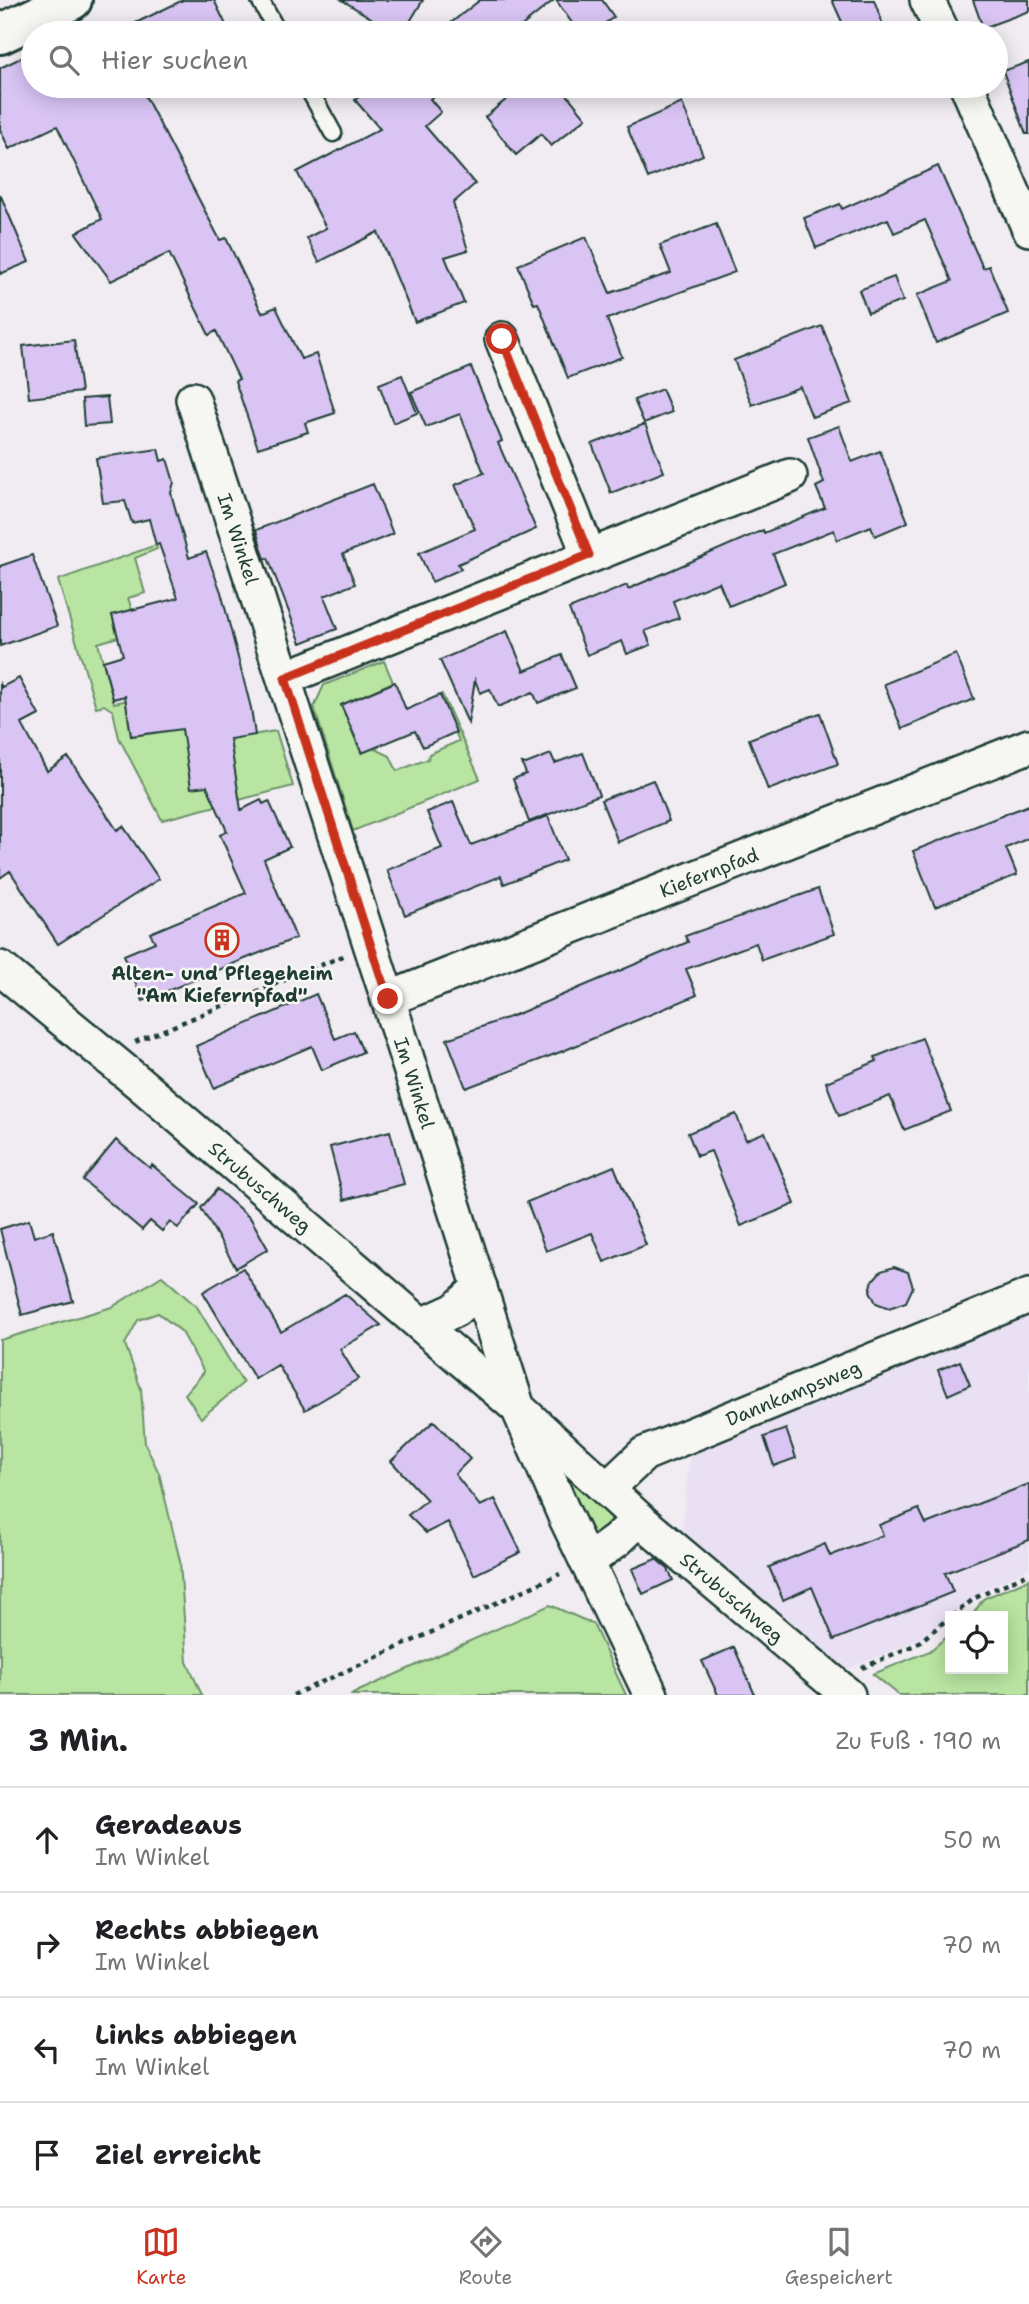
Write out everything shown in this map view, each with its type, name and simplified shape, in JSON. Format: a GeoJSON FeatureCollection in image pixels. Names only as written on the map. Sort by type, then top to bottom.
{"type":"FeatureCollection","features":[{"type":"Feature","properties":{"kind":"street"},"geometry":{"type":"LineString","coordinates":[[28,21],[72,0]]}},
{"type":"Feature","properties":{"kind":"street"},"geometry":{"type":"LineString","coordinates":[[928,0],[938,21]]}},
{"type":"Feature","properties":{"kind":"street"},"geometry":{"type":"LineString","coordinates":[[0,34],[21,24]]}},
{"type":"Feature","properties":{"kind":"street"},"geometry":{"type":"LineString","coordinates":[[972,98],[1029,229]]}},
{"type":"Feature","properties":{"kind":"street"},"geometry":{"type":"LineString","coordinates":[[502,339],[589,555]]}},
{"type":"Feature","properties":{"kind":"street","name":"Im Winkel"},"geometry":{"type":"LineString","coordinates":[[192,399],[285,678],[518,1408]]}},
{"type":"Feature","properties":{"kind":"street"},"geometry":{"type":"LineString","coordinates":[[285,678],[790,476]]}},
{"type":"Feature","properties":{"kind":"street","name":"Kiefernpfad"},"geometry":{"type":"LineString","coordinates":[[388,999],[1029,746]]}},
{"type":"Feature","properties":{"kind":"street","name":"Strubuschweg"},"geometry":{"type":"LineString","coordinates":[[0,968],[422,1325],[607,1489]]}},
{"type":"Feature","properties":{"kind":"street"},"geometry":{"type":"LineString","coordinates":[[422,1325],[455,1310],[480,1287]]}},
{"type":"Feature","properties":{"kind":"street","name":"Dannkampsweg"},"geometry":{"type":"LineString","coordinates":[[607,1489],[644,1454],[1029,1296]]}},
{"type":"Feature","properties":{"kind":"street","name":"Strubuschweg"},"geometry":{"type":"LineString","coordinates":[[518,1408],[564,1514],[650,1695]]}},
{"type":"Feature","properties":{"kind":"street"},"geometry":{"type":"LineString","coordinates":[[587,1562],[628,1530],[607,1489]]}},
{"type":"Feature","properties":{"kind":"street","name":"Strubuschweg"},"geometry":{"type":"LineString","coordinates":[[628,1530],[840,1688]]}},
{"type":"Feature","properties":{"kind":"lane"},"geometry":{"type":"LineString","coordinates":[[260,0],[271,21]]}},
{"type":"Feature","properties":{"kind":"lane"},"geometry":{"type":"LineString","coordinates":[[314,98],[333,133]]}},
{"type":"Feature","properties":{"kind":"path"},"geometry":{"type":"LineString","coordinates":[[115,1063],[138,1039],[370,945]]}},
{"type":"Feature","properties":{"kind":"path"},"geometry":{"type":"LineString","coordinates":[[293,1695],[587,1562]]}},
{"type":"Feature","properties":{"kind":"path"},"geometry":{"type":"LineString","coordinates":[[959,1611],[975,1598],[1029,1573]]}},
{"type":"Feature","properties":{"kind":"path"},"geometry":{"type":"LineString","coordinates":[[840,1688],[917,1644],[945,1622]]}},
{"type":"Feature","properties":{"kind":"shaded area"},"geometry":{"type":"Polygon","coordinates":[[[1029,1312],[1029,1568],[982,1591],[956,1611],[945,1611],[945,1620],[922,1638],[843,1671],[682,1530],[690,1453],[1029,1312]]]}},
{"type":"Feature","properties":{"kind":"green space"},"geometry":{"type":"Polygon","coordinates":[[[156,545],[157,549],[135,558],[145,593],[128,598],[132,610],[112,615],[118,637],[98,643],[114,703],[133,699],[231,722],[234,738],[276,731],[293,786],[162,820],[119,738],[113,711],[104,705],[96,707],[58,580],[156,545]]]}},
{"type":"Feature","properties":{"kind":"green space"},"geometry":{"type":"Polygon","coordinates":[[[384,661],[393,682],[341,705],[361,753],[374,748],[390,756],[397,771],[428,759],[429,754],[459,741],[440,695],[442,694],[480,779],[353,831],[314,707],[324,685],[384,661]]]}},
{"type":"Feature","properties":{"kind":"green space"},"geometry":{"type":"Polygon","coordinates":[[[162,1276],[197,1307],[243,1383],[201,1418],[185,1394],[204,1372],[182,1332],[158,1313],[138,1320],[125,1344],[141,1389],[145,1444],[159,1473],[180,1561],[187,1662],[202,1695],[0,1695],[0,1340],[112,1307],[162,1276]]]}},
{"type":"Feature","properties":{"kind":"green space"},"geometry":{"type":"Polygon","coordinates":[[[560,1470],[611,1513],[611,1524],[600,1534],[590,1534],[560,1470]]]}},
{"type":"Feature","properties":{"kind":"green space"},"geometry":{"type":"Polygon","coordinates":[[[1029,1579],[1029,1695],[899,1695],[873,1674],[930,1651],[945,1638],[945,1674],[1008,1674],[1008,1611],[975,1611],[983,1599],[1029,1579]]]}},
{"type":"Feature","properties":{"kind":"green space"},"geometry":{"type":"Polygon","coordinates":[[[550,1605],[593,1624],[626,1695],[350,1695],[550,1605]]]}},
{"type":"Feature","properties":{"kind":"building"},"geometry":{"type":"Polygon","coordinates":[[[183,0],[214,0],[224,21],[140,21],[183,0]]]}},
{"type":"Feature","properties":{"kind":"building"},"geometry":{"type":"Polygon","coordinates":[[[342,0],[423,0],[410,21],[376,21],[342,0]]]}},
{"type":"Feature","properties":{"kind":"building"},"geometry":{"type":"Polygon","coordinates":[[[480,0],[554,0],[528,21],[453,21],[480,0]]]}},
{"type":"Feature","properties":{"kind":"building"},"geometry":{"type":"Polygon","coordinates":[[[556,0],[602,0],[614,17],[608,21],[571,21],[556,0]]]}},
{"type":"Feature","properties":{"kind":"building"},"geometry":{"type":"Polygon","coordinates":[[[832,0],[874,0],[882,21],[842,21],[832,0]]]}},
{"type":"Feature","properties":{"kind":"building"},"geometry":{"type":"Polygon","coordinates":[[[973,0],[1029,0],[1029,11],[1002,21],[980,21],[973,0]]]}},
{"type":"Feature","properties":{"kind":"building"},"geometry":{"type":"Polygon","coordinates":[[[21,58],[21,98],[146,98],[220,240],[226,238],[262,313],[276,307],[301,359],[316,354],[335,413],[305,423],[308,432],[258,448],[235,381],[239,379],[216,331],[209,335],[169,253],[111,281],[76,233],[102,219],[57,126],[9,149],[0,129],[0,68],[21,58]]]}},
{"type":"Feature","properties":{"kind":"building"},"geometry":{"type":"Polygon","coordinates":[[[1029,62],[1029,134],[1026,134],[1008,85],[1008,69],[1029,62]]]}},
{"type":"Feature","properties":{"kind":"building"},"geometry":{"type":"Polygon","coordinates":[[[431,98],[441,112],[425,126],[475,184],[453,203],[468,250],[445,257],[464,303],[415,322],[378,232],[319,262],[307,238],[326,228],[297,172],[380,129],[355,100],[431,98]]]}},
{"type":"Feature","properties":{"kind":"building"},"geometry":{"type":"Polygon","coordinates":[[[508,98],[570,98],[586,118],[551,146],[541,134],[516,155],[485,117],[508,98]]]}},
{"type":"Feature","properties":{"kind":"building"},"geometry":{"type":"Polygon","coordinates":[[[682,103],[703,155],[648,178],[627,127],[682,103]]]}},
{"type":"Feature","properties":{"kind":"building"},"geometry":{"type":"Polygon","coordinates":[[[938,166],[983,268],[989,266],[1008,313],[936,343],[917,295],[952,281],[925,220],[894,233],[888,219],[816,248],[804,218],[840,204],[842,209],[938,166]]]}},
{"type":"Feature","properties":{"kind":"building"},"geometry":{"type":"Polygon","coordinates":[[[0,194],[29,262],[0,274],[0,194]]]}},
{"type":"Feature","properties":{"kind":"building"},"geometry":{"type":"Polygon","coordinates":[[[716,224],[735,272],[607,319],[622,357],[568,378],[538,303],[534,304],[518,265],[586,237],[610,293],[671,273],[660,245],[716,224]]]}},
{"type":"Feature","properties":{"kind":"building"},"geometry":{"type":"Polygon","coordinates":[[[894,277],[903,301],[868,313],[859,290],[894,277]]]}},
{"type":"Feature","properties":{"kind":"building"},"geometry":{"type":"Polygon","coordinates":[[[822,326],[852,403],[812,417],[800,387],[752,405],[734,360],[822,326]]]}},
{"type":"Feature","properties":{"kind":"building"},"geometry":{"type":"Polygon","coordinates":[[[74,340],[81,392],[29,398],[23,346],[74,340]]]}},
{"type":"Feature","properties":{"kind":"building"},"geometry":{"type":"Polygon","coordinates":[[[471,367],[502,441],[498,443],[536,529],[458,564],[461,569],[432,582],[419,553],[475,529],[455,485],[484,473],[460,414],[426,427],[411,392],[471,367]]]}},
{"type":"Feature","properties":{"kind":"building"},"geometry":{"type":"Polygon","coordinates":[[[402,375],[417,413],[393,423],[379,384],[402,375]]]}},
{"type":"Feature","properties":{"kind":"building"},"geometry":{"type":"Polygon","coordinates":[[[662,389],[672,412],[644,423],[634,400],[662,389]]]}},
{"type":"Feature","properties":{"kind":"building"},"geometry":{"type":"Polygon","coordinates":[[[107,397],[110,424],[84,426],[82,399],[107,397]]]}},
{"type":"Feature","properties":{"kind":"building"},"geometry":{"type":"Polygon","coordinates":[[[645,424],[664,472],[611,493],[592,444],[645,424]]]}},
{"type":"Feature","properties":{"kind":"building"},"geometry":{"type":"Polygon","coordinates":[[[839,426],[852,462],[880,451],[908,522],[875,536],[871,526],[837,540],[834,530],[773,554],[785,583],[729,606],[719,582],[673,601],[679,618],[645,631],[651,645],[627,654],[622,641],[587,655],[569,609],[627,585],[628,589],[763,530],[764,533],[825,508],[816,487],[824,483],[808,437],[839,426]]]}},
{"type":"Feature","properties":{"kind":"building"},"geometry":{"type":"Polygon","coordinates":[[[158,449],[161,461],[167,459],[174,482],[171,493],[189,558],[206,552],[221,592],[251,708],[255,735],[230,739],[241,810],[261,800],[263,804],[269,801],[290,847],[264,859],[296,938],[143,1001],[124,955],[155,942],[150,933],[246,893],[220,835],[227,831],[207,786],[191,788],[182,729],[131,736],[125,696],[113,699],[103,661],[123,655],[112,615],[178,598],[159,544],[156,545],[149,519],[132,523],[125,501],[103,503],[96,458],[158,449]]]}},
{"type":"Feature","properties":{"kind":"building"},"geometry":{"type":"Polygon","coordinates":[[[373,484],[393,534],[343,554],[355,584],[324,596],[337,629],[301,643],[268,558],[265,559],[256,530],[373,484]]]}},
{"type":"Feature","properties":{"kind":"building"},"geometry":{"type":"Polygon","coordinates":[[[32,555],[57,626],[0,646],[0,566],[32,555]]]}},
{"type":"Feature","properties":{"kind":"building"},"geometry":{"type":"Polygon","coordinates":[[[507,631],[524,671],[562,655],[576,688],[538,703],[533,692],[498,707],[490,689],[480,693],[475,680],[468,723],[440,660],[507,631]]]}},
{"type":"Feature","properties":{"kind":"building"},"geometry":{"type":"Polygon","coordinates":[[[956,654],[974,699],[902,729],[884,684],[956,654]]]}},
{"type":"Feature","properties":{"kind":"building"},"geometry":{"type":"Polygon","coordinates":[[[19,678],[39,715],[22,724],[47,771],[68,757],[117,830],[123,826],[159,879],[58,944],[10,871],[0,878],[0,684],[2,687],[19,678]]]}},
{"type":"Feature","properties":{"kind":"building"},"geometry":{"type":"Polygon","coordinates":[[[395,682],[406,710],[440,695],[456,732],[423,747],[415,731],[362,753],[341,705],[395,682]]]}},
{"type":"Feature","properties":{"kind":"building"},"geometry":{"type":"Polygon","coordinates":[[[820,713],[838,764],[768,790],[749,739],[820,713]]]}},
{"type":"Feature","properties":{"kind":"building"},"geometry":{"type":"Polygon","coordinates":[[[583,753],[599,795],[529,822],[513,779],[526,774],[522,763],[526,764],[551,754],[555,763],[583,753]]]}},
{"type":"Feature","properties":{"kind":"building"},"geometry":{"type":"Polygon","coordinates":[[[653,780],[669,821],[618,842],[601,800],[653,780]]]}},
{"type":"Feature","properties":{"kind":"building"},"geometry":{"type":"Polygon","coordinates":[[[453,802],[471,845],[548,816],[565,860],[504,884],[501,876],[405,915],[387,870],[442,848],[427,812],[453,802]]]}},
{"type":"Feature","properties":{"kind":"building"},"geometry":{"type":"Polygon","coordinates":[[[1029,805],[1029,838],[1006,848],[1017,875],[935,907],[913,851],[1029,805]]]}},
{"type":"Feature","properties":{"kind":"building"},"geometry":{"type":"Polygon","coordinates":[[[818,889],[834,934],[762,960],[756,943],[686,969],[697,995],[466,1088],[447,1039],[515,1015],[688,942],[685,936],[818,889]]]}},
{"type":"Feature","properties":{"kind":"building"},"geometry":{"type":"Polygon","coordinates":[[[316,994],[335,1039],[354,1031],[363,1052],[322,1070],[312,1046],[214,1088],[196,1046],[316,994]]]}},
{"type":"Feature","properties":{"kind":"building"},"geometry":{"type":"Polygon","coordinates":[[[922,1038],[951,1111],[904,1130],[890,1096],[839,1116],[826,1082],[877,1061],[875,1057],[922,1038]]]}},
{"type":"Feature","properties":{"kind":"building"},"geometry":{"type":"Polygon","coordinates":[[[736,1114],[746,1140],[765,1132],[795,1204],[741,1226],[711,1151],[697,1156],[688,1133],[736,1114]]]}},
{"type":"Feature","properties":{"kind":"building"},"geometry":{"type":"Polygon","coordinates":[[[390,1131],[404,1184],[344,1200],[330,1147],[390,1131]]]}},
{"type":"Feature","properties":{"kind":"building"},"geometry":{"type":"Polygon","coordinates":[[[116,1140],[150,1168],[152,1165],[199,1204],[178,1228],[170,1222],[162,1231],[150,1221],[142,1230],[83,1180],[116,1140]]]}},
{"type":"Feature","properties":{"kind":"building"},"geometry":{"type":"Polygon","coordinates":[[[614,1166],[646,1245],[604,1262],[592,1233],[546,1251],[527,1202],[614,1166]]]}},
{"type":"Feature","properties":{"kind":"building"},"geometry":{"type":"Polygon","coordinates":[[[217,1189],[251,1219],[268,1249],[236,1268],[201,1208],[217,1189]]]}},
{"type":"Feature","properties":{"kind":"building"},"geometry":{"type":"Polygon","coordinates":[[[29,1220],[34,1237],[53,1231],[73,1301],[22,1315],[0,1229],[29,1220]]]}},
{"type":"Feature","properties":{"kind":"building"},"geometry":{"type":"Polygon","coordinates":[[[894,1267],[908,1272],[913,1287],[906,1302],[889,1308],[876,1303],[870,1291],[873,1280],[881,1271],[894,1267]]]}},
{"type":"Feature","properties":{"kind":"building"},"geometry":{"type":"Polygon","coordinates":[[[243,1268],[281,1332],[345,1294],[381,1325],[340,1349],[358,1379],[305,1410],[278,1365],[255,1379],[203,1292],[243,1268]]]}},
{"type":"Feature","properties":{"kind":"building"},"geometry":{"type":"Polygon","coordinates":[[[960,1361],[970,1385],[948,1395],[938,1370],[960,1361]]]}},
{"type":"Feature","properties":{"kind":"building"},"geometry":{"type":"Polygon","coordinates":[[[434,1421],[470,1459],[455,1474],[480,1506],[495,1499],[521,1552],[474,1575],[448,1522],[426,1533],[408,1515],[427,1500],[391,1461],[434,1421]]]}},
{"type":"Feature","properties":{"kind":"building"},"geometry":{"type":"Polygon","coordinates":[[[786,1429],[796,1458],[774,1466],[764,1437],[786,1429]]]}},
{"type":"Feature","properties":{"kind":"building"},"geometry":{"type":"Polygon","coordinates":[[[1029,1484],[1029,1540],[945,1573],[953,1592],[834,1640],[812,1587],[783,1600],[769,1567],[825,1544],[830,1556],[883,1535],[879,1525],[919,1509],[926,1524],[1029,1484]]]}},
{"type":"Feature","properties":{"kind":"building"},"geometry":{"type":"Polygon","coordinates":[[[656,1559],[668,1569],[673,1580],[643,1594],[632,1569],[656,1559]]]}},
{"type":"Feature","properties":{"kind":"building"},"geometry":{"type":"Polygon","coordinates":[[[734,1647],[755,1695],[718,1695],[702,1661],[734,1647]]]}},
{"type":"Feature","properties":{"kind":"place","name":"Alten- und Pflegeheim \"Am Kiefernpfad\""},"geometry":{"type":"Point","coordinates":[222,940]}},
{"type":"Feature","properties":{"kind":"route"},"geometry":{"type":"LineString","coordinates":[[388,999],[285,678],[589,555],[502,339]]}}]}
